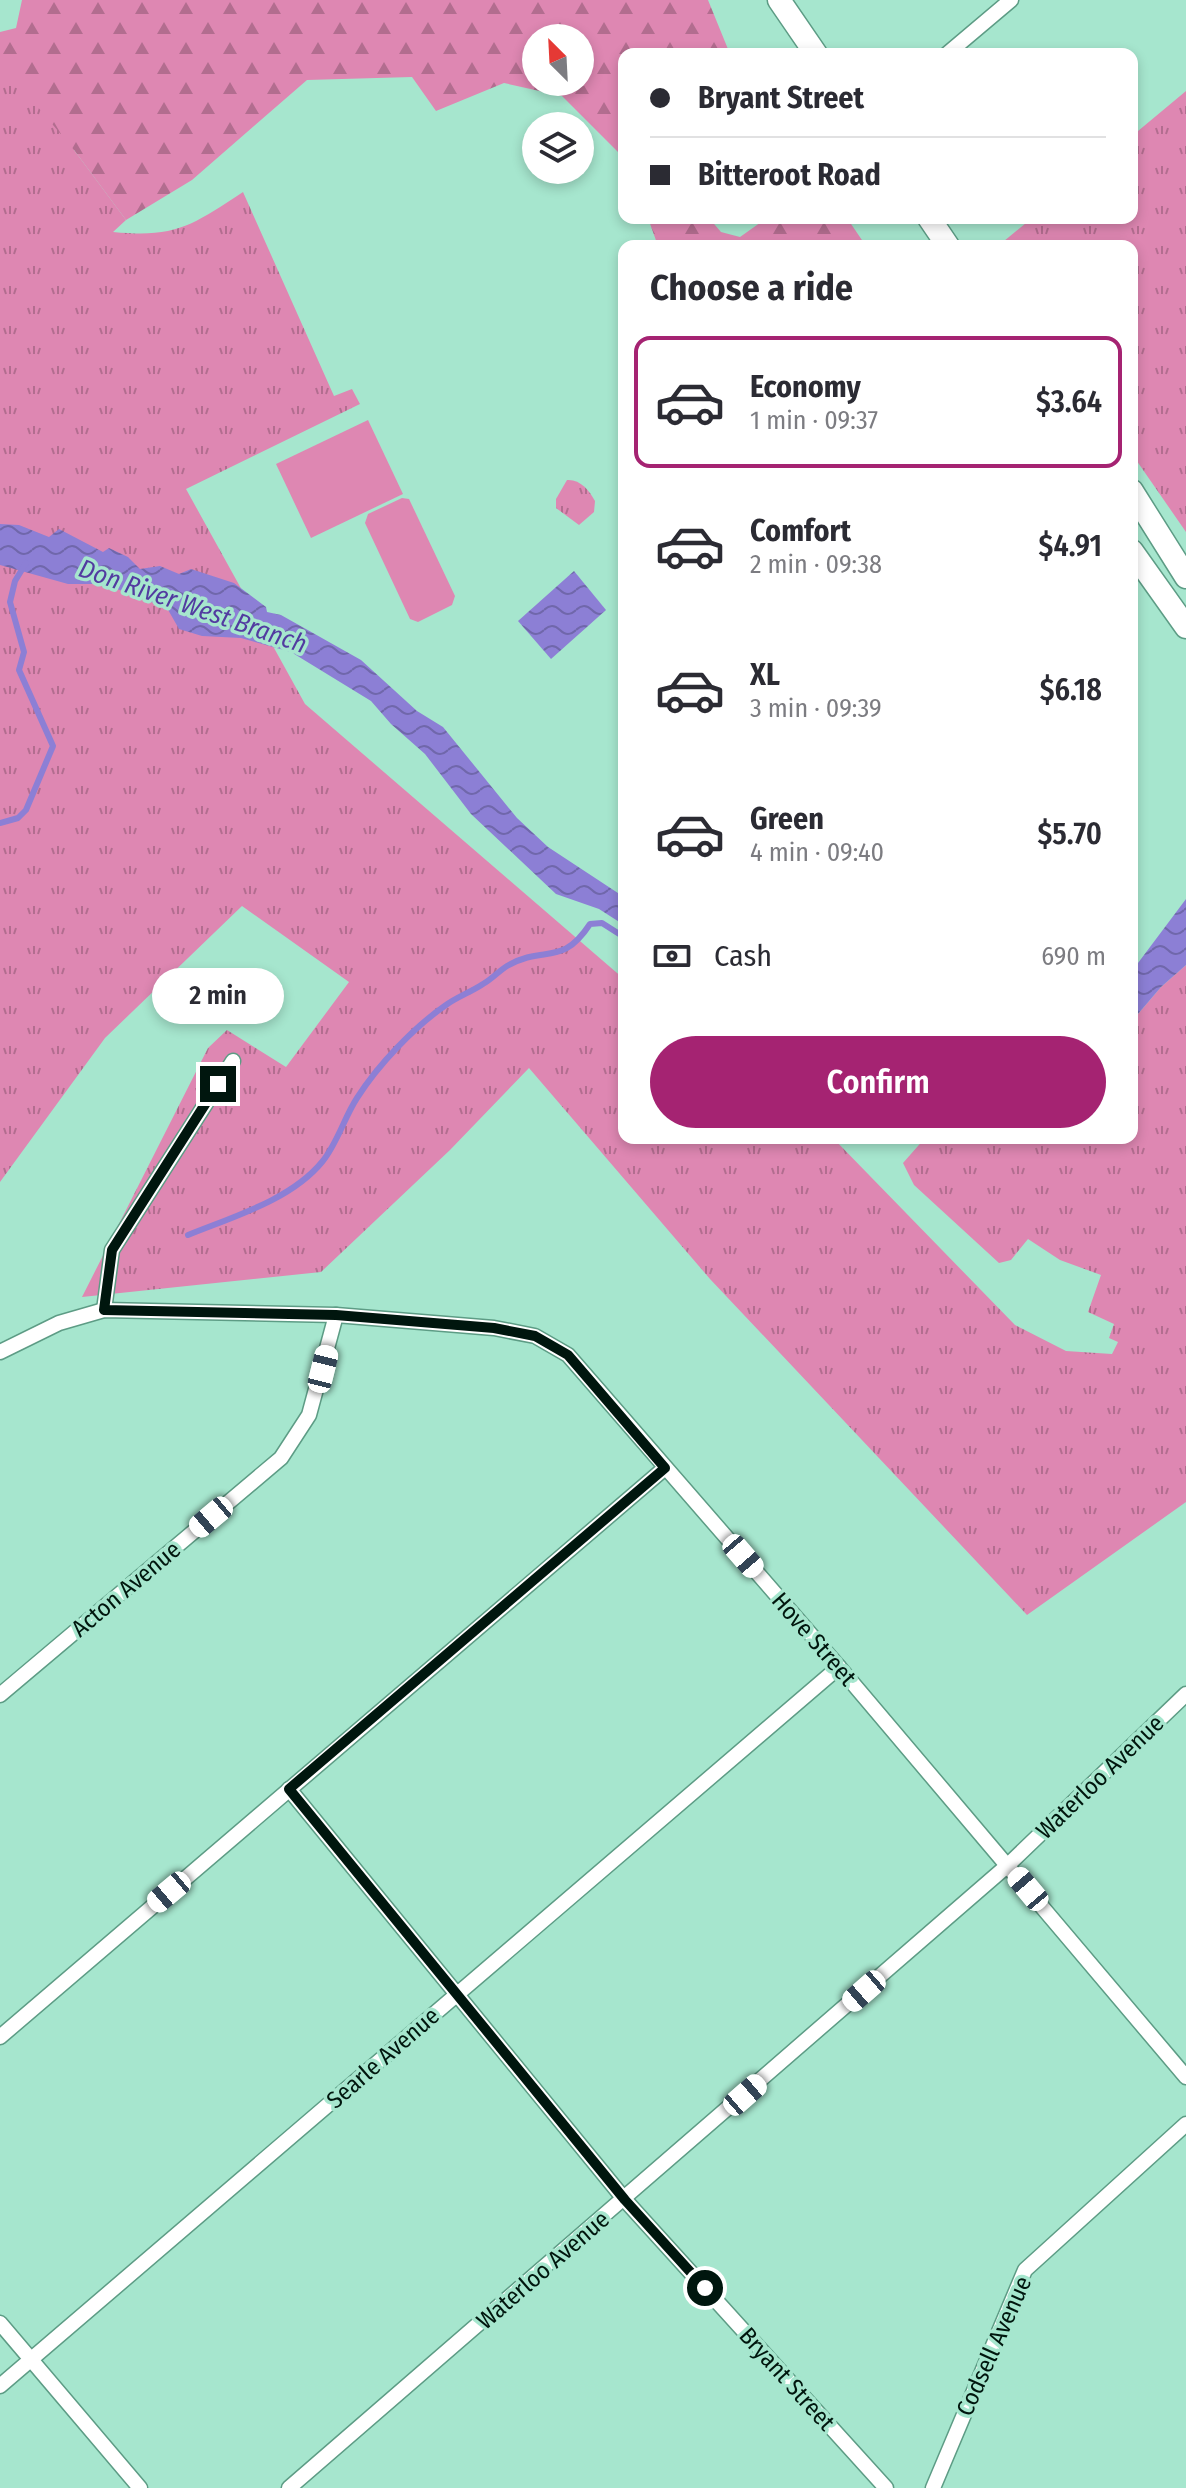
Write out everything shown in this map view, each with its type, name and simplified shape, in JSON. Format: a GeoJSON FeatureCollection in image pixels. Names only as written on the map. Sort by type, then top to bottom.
{"type":"FeatureCollection","features":[{"type":"Feature","properties":{"kind":"main road"},"geometry":{"type":"LineString","coordinates":[[779,0],[812,48]]}},
{"type":"Feature","properties":{"kind":"main road"},"geometry":{"type":"LineString","coordinates":[[1138,501],[1186,577]]}},
{"type":"Feature","properties":{"kind":"main road"},"geometry":{"type":"LineString","coordinates":[[1138,559],[1186,627]]}},
{"type":"Feature","properties":{"kind":"street"},"geometry":{"type":"LineString","coordinates":[[954,48],[1011,0]]}},
{"type":"Feature","properties":{"kind":"street"},"geometry":{"type":"LineString","coordinates":[[104,1310],[112,1250],[233,1061]]}},
{"type":"Feature","properties":{"kind":"street","name":"Hove Street"},"geometry":{"type":"LineString","coordinates":[[0,1352],[59,1323],[104,1310],[336,1315],[494,1328],[535,1336],[568,1355],[839,1667],[1186,2077]]}},
{"type":"Feature","properties":{"kind":"street","name":"Acton Avenue"},"geometry":{"type":"LineString","coordinates":[[0,1695],[281,1458],[309,1415],[336,1315]]}},
{"type":"Feature","properties":{"kind":"street"},"geometry":{"type":"LineString","coordinates":[[0,2037],[665,1468]]}},
{"type":"Feature","properties":{"kind":"street","name":"Searle Avenue"},"geometry":{"type":"LineString","coordinates":[[0,2386],[839,1667]]}},
{"type":"Feature","properties":{"kind":"street","name":"Waterloo Avenue"},"geometry":{"type":"LineString","coordinates":[[289,2488],[1008,1865],[1186,1694]]}},
{"type":"Feature","properties":{"kind":"street","name":"Bryant Street"},"geometry":{"type":"LineString","coordinates":[[289,1789],[625,2200],[886,2488]]}},
{"type":"Feature","properties":{"kind":"street","name":"Codsell Avenue"},"geometry":{"type":"LineString","coordinates":[[933,2488],[1025,2270],[1186,2124]]}},
{"type":"Feature","properties":{"kind":"street"},"geometry":{"type":"LineString","coordinates":[[0,2323],[140,2488]]}},
{"type":"Feature","properties":{"kind":"green space"},"geometry":{"type":"Polygon","coordinates":[[[22,0],[708,0],[728,48],[618,48],[618,152],[594,128],[594,112],[578,112],[562,96],[594,96],[594,24],[522,24],[522,87],[504,83],[436,111],[412,77],[307,80],[192,180],[126,220],[74,150],[0,202],[0,32],[16,28],[22,0]]]}},
{"type":"Feature","properties":{"kind":"green space"},"geometry":{"type":"Polygon","coordinates":[[[0,62],[74,150],[126,220],[113,232],[153,233],[182,227],[243,192],[334,396],[352,389],[360,404],[186,489],[305,704],[618,974],[618,1144],[839,1144],[1015,1325],[1066,1351],[1112,1354],[1118,1342],[1109,1338],[1114,1324],[1088,1312],[1101,1275],[1060,1260],[1028,1239],[1011,1260],[999,1263],[914,1185],[903,1163],[920,1144],[1138,1144],[1138,1014],[1161,987],[1186,965],[1186,1502],[1027,1615],[710,1279],[529,1068],[450,1150],[321,1272],[82,1297],[208,1048],[227,1030],[286,1067],[349,982],[242,906],[105,1038],[0,1182],[0,62]]]}},
{"type":"Feature","properties":{"kind":"green space"},"geometry":{"type":"Polygon","coordinates":[[[1186,91],[1186,532],[1138,463],[1138,240],[1005,240],[1025,224],[1138,224],[1138,131],[1186,91]]]}},
{"type":"Feature","properties":{"kind":"green space"},"geometry":{"type":"Polygon","coordinates":[[[650,224],[714,224],[721,232],[740,237],[758,224],[851,224],[862,240],[656,240],[650,224]]]}},
{"type":"Feature","properties":{"kind":"green space"},"geometry":{"type":"Polygon","coordinates":[[[368,420],[403,494],[311,538],[276,464],[368,420]]]}},
{"type":"Feature","properties":{"kind":"green space"},"geometry":{"type":"Polygon","coordinates":[[[567,480],[584,486],[595,501],[594,512],[579,525],[556,508],[556,499],[567,480]]]}},
{"type":"Feature","properties":{"kind":"green space"},"geometry":{"type":"Polygon","coordinates":[[[402,498],[409,499],[455,596],[452,605],[418,622],[410,619],[365,523],[368,514],[402,498]]]}},
{"type":"Feature","properties":{"kind":"water","name":"Don River West Branch"},"geometry":{"type":"Polygon","coordinates":[[[0,524],[19,525],[49,537],[59,529],[103,552],[109,548],[128,557],[140,569],[160,566],[179,574],[191,569],[234,583],[266,607],[267,612],[281,615],[361,660],[417,711],[443,727],[517,818],[548,847],[618,893],[618,921],[599,909],[556,894],[471,814],[425,754],[391,724],[371,701],[291,652],[241,638],[202,636],[179,629],[167,608],[104,584],[68,584],[0,565],[0,524]]]}},
{"type":"Feature","properties":{"kind":"water"},"geometry":{"type":"Polygon","coordinates":[[[574,571],[606,610],[551,659],[518,621],[574,571]]]}},
{"type":"Feature","properties":{"kind":"water"},"geometry":{"type":"Polygon","coordinates":[[[1186,899],[1186,965],[1161,987],[1138,1014],[1138,963],[1186,899]]]}},
{"type":"Feature","properties":{"kind":"waterway"},"geometry":{"type":"LineString","coordinates":[[0,823],[18,818],[26,810],[53,746],[19,670],[24,652],[10,602],[15,581],[26,563]]}},
{"type":"Feature","properties":{"kind":"waterway"},"geometry":{"type":"LineString","coordinates":[[188,1235],[260,1206],[309,1175],[327,1155],[352,1106],[375,1073],[409,1035],[446,1005],[507,966],[570,946],[590,924],[602,923],[618,933]]}},
{"type":"Feature","properties":{"kind":"route"},"geometry":{"type":"LineString","coordinates":[[218,1084],[112,1250],[104,1310],[336,1315],[494,1328],[535,1336],[568,1355],[665,1468],[289,1789],[625,2200],[705,2288]]}}]}
